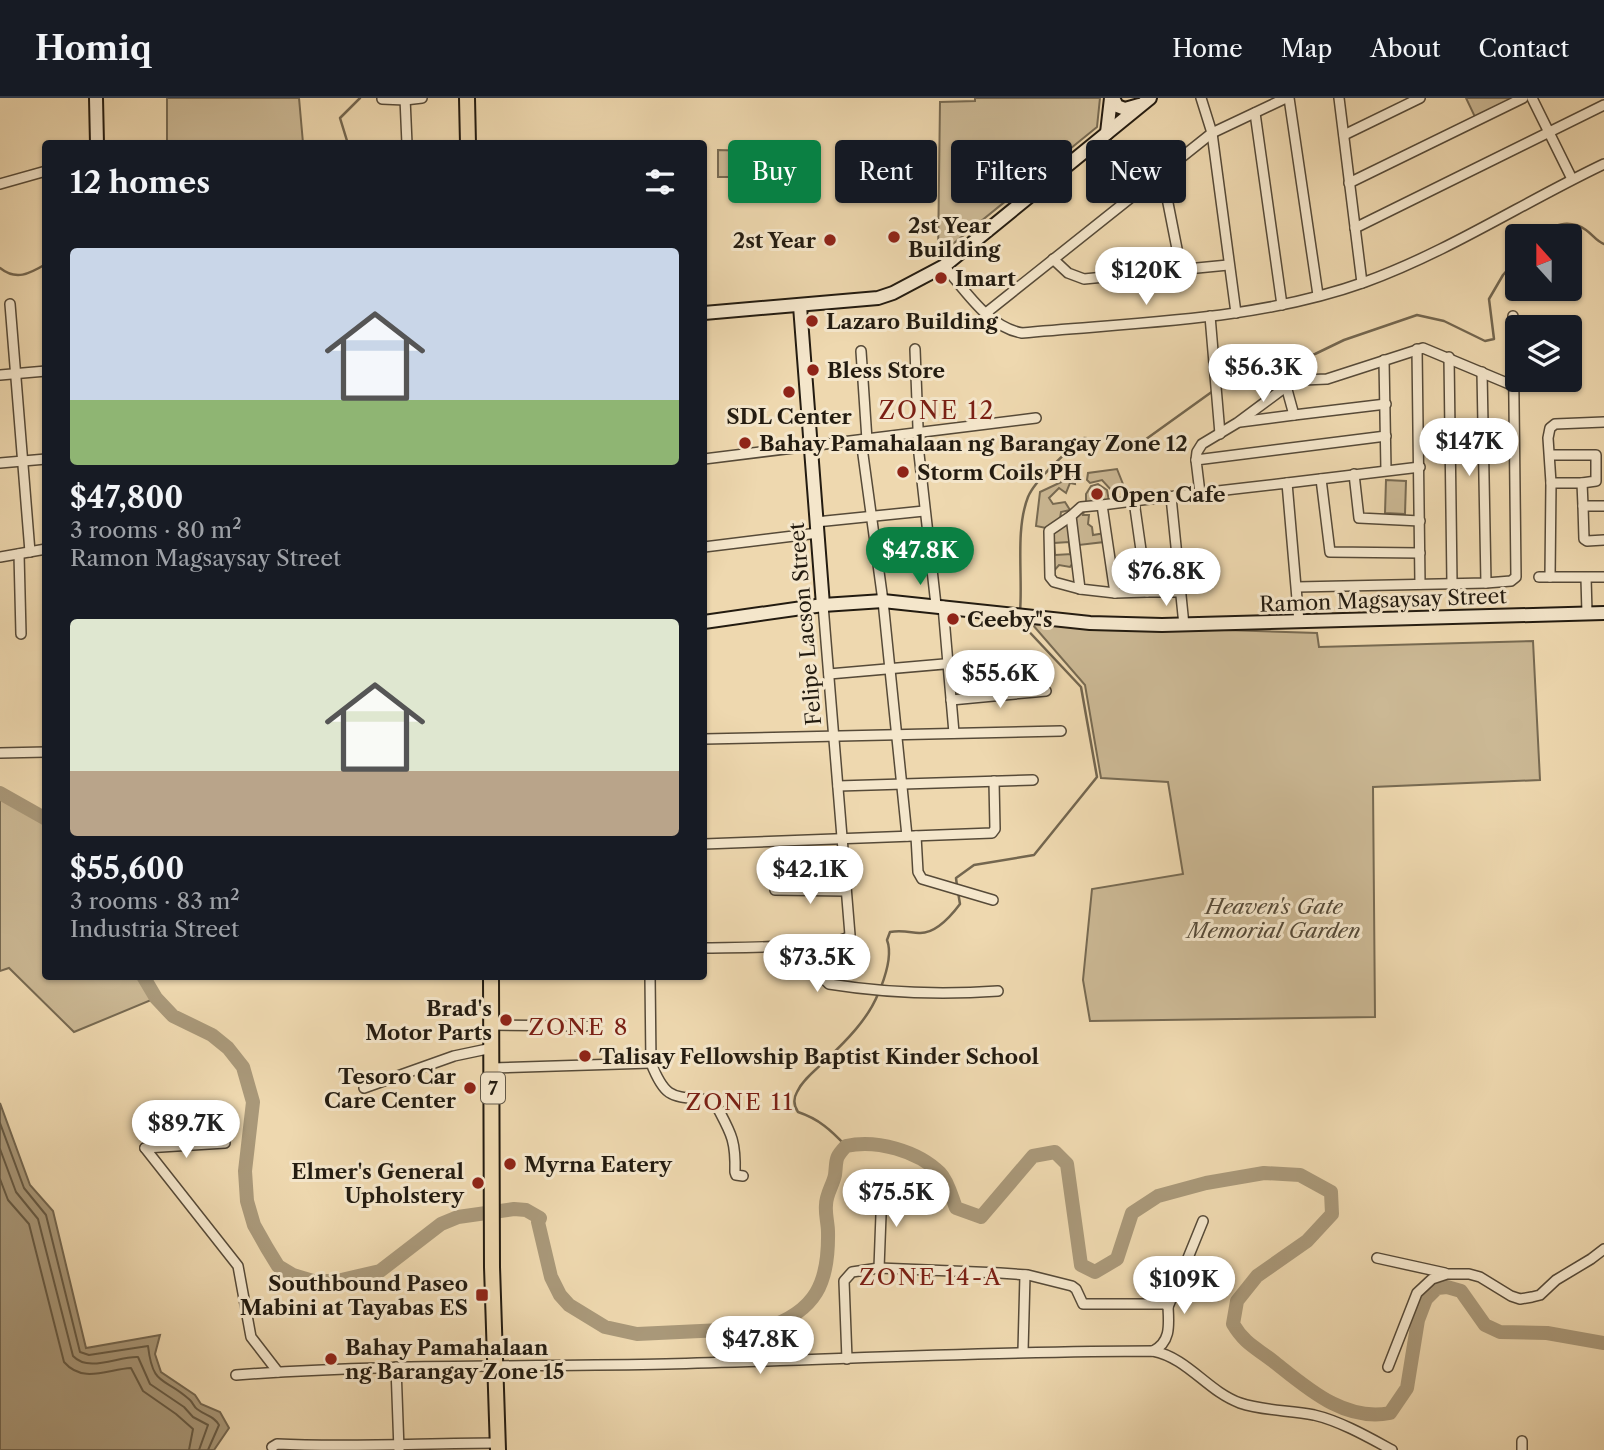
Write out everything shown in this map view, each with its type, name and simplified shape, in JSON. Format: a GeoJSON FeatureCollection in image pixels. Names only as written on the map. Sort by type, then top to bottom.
{"type":"FeatureCollection","features":[{"type":"Feature","properties":{"kind":"main road"},"geometry":{"type":"LineString","coordinates":[[467,98],[468,140]]}},
{"type":"Feature","properties":{"kind":"main road","name":"7"},"geometry":{"type":"LineString","coordinates":[[491,980],[492,1228],[498,1447]]}},
{"type":"Feature","properties":{"kind":"street"},"geometry":{"type":"LineString","coordinates":[[96,98],[97,140]]}},
{"type":"Feature","properties":{"kind":"street"},"geometry":{"type":"LineString","coordinates":[[382,99],[422,98]]}},
{"type":"Feature","properties":{"kind":"street"},"geometry":{"type":"LineString","coordinates":[[1112,98],[1117,106],[1125,109],[1146,101]]}},
{"type":"Feature","properties":{"kind":"street"},"geometry":{"type":"LineString","coordinates":[[1107,133],[1112,98]]}},
{"type":"Feature","properties":{"kind":"street"},"geometry":{"type":"LineString","coordinates":[[1201,98],[1212,133],[1228,265],[1237,313]]}},
{"type":"Feature","properties":{"kind":"street"},"geometry":{"type":"LineString","coordinates":[[1186,153],[1212,133],[1288,98],[1318,295]]}},
{"type":"Feature","properties":{"kind":"street"},"geometry":{"type":"LineString","coordinates":[[1339,98],[1362,283]]}},
{"type":"Feature","properties":{"kind":"street"},"geometry":{"type":"LineString","coordinates":[[1344,135],[1420,98]]}},
{"type":"Feature","properties":{"kind":"street"},"geometry":{"type":"LineString","coordinates":[[1349,183],[1523,98]]}},
{"type":"Feature","properties":{"kind":"street"},"geometry":{"type":"LineString","coordinates":[[1532,98],[1572,179]]}},
{"type":"Feature","properties":{"kind":"street"},"geometry":{"type":"LineString","coordinates":[[405,99],[407,140]]}},
{"type":"Feature","properties":{"kind":"street"},"geometry":{"type":"LineString","coordinates":[[707,313],[886,296],[944,266],[1146,101]]}},
{"type":"Feature","properties":{"kind":"street"},"geometry":{"type":"LineString","coordinates":[[1355,228],[1604,105]]}},
{"type":"Feature","properties":{"kind":"street"},"geometry":{"type":"LineString","coordinates":[[1255,113],[1282,305]]}},
{"type":"Feature","properties":{"kind":"street"},"geometry":{"type":"LineString","coordinates":[[944,266],[1002,327],[1022,333],[1237,313],[1282,305],[1362,283],[1409,265],[1604,164]]}},
{"type":"Feature","properties":{"kind":"street"},"geometry":{"type":"LineString","coordinates":[[0,184],[42,172]]}},
{"type":"Feature","properties":{"kind":"street"},"geometry":{"type":"LineString","coordinates":[[986,313],[1123,203]]}},
{"type":"Feature","properties":{"kind":"street"},"geometry":{"type":"LineString","coordinates":[[1168,203],[1181,269]]}},
{"type":"Feature","properties":{"kind":"street"},"geometry":{"type":"LineString","coordinates":[[1054,259],[1068,273],[1084,279],[1228,265]]}},
{"type":"Feature","properties":{"kind":"street"},"geometry":{"type":"LineString","coordinates":[[10,304],[30,552]]}},
{"type":"Feature","properties":{"kind":"street","name":"Felipe Lacson Street"},"geometry":{"type":"LineString","coordinates":[[800,306],[848,938],[825,944]]}},
{"type":"Feature","properties":{"kind":"street"},"geometry":{"type":"LineString","coordinates":[[1210,316],[1220,434]]}},
{"type":"Feature","properties":{"kind":"street"},"geometry":{"type":"LineString","coordinates":[[915,349],[924,511],[948,664],[954,733]]}},
{"type":"Feature","properties":{"kind":"street"},"geometry":{"type":"LineString","coordinates":[[1200,493],[1196,460],[1199,448],[1286,386],[1303,380],[1327,379],[1417,349],[1431,350],[1505,382]]}},
{"type":"Feature","properties":{"kind":"street"},"geometry":{"type":"LineString","coordinates":[[1417,349],[1420,584]]}},
{"type":"Feature","properties":{"kind":"street"},"geometry":{"type":"LineString","coordinates":[[861,351],[870,517],[883,601],[902,785],[919,877],[934,884],[993,900]]}},
{"type":"Feature","properties":{"kind":"street"},"geometry":{"type":"LineString","coordinates":[[1449,357],[1452,583]]}},
{"type":"Feature","properties":{"kind":"street"},"geometry":{"type":"LineString","coordinates":[[1384,360],[1386,470]]}},
{"type":"Feature","properties":{"kind":"street"},"geometry":{"type":"LineString","coordinates":[[0,375],[42,371]]}},
{"type":"Feature","properties":{"kind":"street"},"geometry":{"type":"LineString","coordinates":[[1482,372],[1486,583]]}},
{"type":"Feature","properties":{"kind":"street"},"geometry":{"type":"LineString","coordinates":[[1286,386],[1294,415]]}},
{"type":"Feature","properties":{"kind":"street"},"geometry":{"type":"LineString","coordinates":[[1297,587],[1486,583],[1511,581],[1516,577],[1514,392]]}},
{"type":"Feature","properties":{"kind":"street"},"geometry":{"type":"LineString","coordinates":[[1237,423],[1386,404]]}},
{"type":"Feature","properties":{"kind":"street"},"geometry":{"type":"LineString","coordinates":[[707,459],[1036,418]]}},
{"type":"Feature","properties":{"kind":"street"},"geometry":{"type":"LineString","coordinates":[[1550,577],[1548,433],[1555,424],[1604,422]]}},
{"type":"Feature","properties":{"kind":"street"},"geometry":{"type":"LineString","coordinates":[[1196,460],[1385,436]]}},
{"type":"Feature","properties":{"kind":"street"},"geometry":{"type":"LineString","coordinates":[[1550,455],[1596,455],[1596,481],[1550,483]]}},
{"type":"Feature","properties":{"kind":"street"},"geometry":{"type":"LineString","coordinates":[[0,463],[42,459]]}},
{"type":"Feature","properties":{"kind":"street"},"geometry":{"type":"LineString","coordinates":[[1180,592],[1115,593],[1080,589],[1054,582],[1051,577],[1049,531],[1081,507],[1420,467]]}},
{"type":"Feature","properties":{"kind":"street"},"geometry":{"type":"LineString","coordinates":[[1354,474],[1359,518],[1420,521]]}},
{"type":"Feature","properties":{"kind":"street"},"geometry":{"type":"LineString","coordinates":[[1321,479],[1330,551],[1420,552]]}},
{"type":"Feature","properties":{"kind":"street"},"geometry":{"type":"LineString","coordinates":[[1582,482],[1584,538],[1587,541],[1604,540]]}},
{"type":"Feature","properties":{"kind":"street"},"geometry":{"type":"LineString","coordinates":[[1287,483],[1299,622]]}},
{"type":"Feature","properties":{"kind":"street"},"geometry":{"type":"LineString","coordinates":[[1171,497],[1184,625]]}},
{"type":"Feature","properties":{"kind":"street"},"geometry":{"type":"LineString","coordinates":[[1134,501],[1147,592]]}},
{"type":"Feature","properties":{"kind":"street"},"geometry":{"type":"LineString","coordinates":[[1102,505],[1115,593]]}},
{"type":"Feature","properties":{"kind":"street"},"geometry":{"type":"LineString","coordinates":[[1583,506],[1604,506]]}},
{"type":"Feature","properties":{"kind":"street"},"geometry":{"type":"LineString","coordinates":[[707,546],[870,517],[924,511]]}},
{"type":"Feature","properties":{"kind":"street"},"geometry":{"type":"LineString","coordinates":[[1071,516],[1080,589]]}},
{"type":"Feature","properties":{"kind":"street"},"geometry":{"type":"LineString","coordinates":[[0,556],[42,550]]}},
{"type":"Feature","properties":{"kind":"street"},"geometry":{"type":"LineString","coordinates":[[19,554],[21,634]]}},
{"type":"Feature","properties":{"kind":"street"},"geometry":{"type":"LineString","coordinates":[[1539,577],[1604,577]]}},
{"type":"Feature","properties":{"kind":"street"},"geometry":{"type":"LineString","coordinates":[[1586,578],[1587,613]]}},
{"type":"Feature","properties":{"kind":"street","name":"Ramon Magsaysay Street"},"geometry":{"type":"LineString","coordinates":[[707,622],[823,605],[883,601],[1090,623],[1184,625],[1604,613]]}},
{"type":"Feature","properties":{"kind":"street"},"geometry":{"type":"LineString","coordinates":[[829,674],[1025,657]]}},
{"type":"Feature","properties":{"kind":"street"},"geometry":{"type":"LineString","coordinates":[[951,700],[1046,691]]}},
{"type":"Feature","properties":{"kind":"street"},"geometry":{"type":"LineString","coordinates":[[707,739],[1061,731]]}},
{"type":"Feature","properties":{"kind":"street"},"geometry":{"type":"LineString","coordinates":[[0,753],[42,752]]}},
{"type":"Feature","properties":{"kind":"street"},"geometry":{"type":"LineString","coordinates":[[838,786],[1033,779]]}},
{"type":"Feature","properties":{"kind":"street"},"geometry":{"type":"LineString","coordinates":[[707,844],[994,832],[994,781]]}},
{"type":"Feature","properties":{"kind":"street"},"geometry":{"type":"LineString","coordinates":[[775,890],[846,891]]}},
{"type":"Feature","properties":{"kind":"street"},"geometry":{"type":"LineString","coordinates":[[707,948],[825,944],[827,983],[883,991],[957,994],[998,990]]}},
{"type":"Feature","properties":{"kind":"street"},"geometry":{"type":"LineString","coordinates":[[650,980],[651,1063],[660,1084],[672,1096],[715,1102],[733,1137],[736,1175],[743,1176]]}},
{"type":"Feature","properties":{"kind":"street"},"geometry":{"type":"LineString","coordinates":[[492,1025],[586,1027]]}},
{"type":"Feature","properties":{"kind":"street"},"geometry":{"type":"LineString","coordinates":[[364,1088],[454,1056],[492,1048]]}},
{"type":"Feature","properties":{"kind":"street"},"geometry":{"type":"LineString","coordinates":[[492,1068],[651,1063]]}},
{"type":"Feature","properties":{"kind":"street"},"geometry":{"type":"LineString","coordinates":[[225,1143],[145,1149],[237,1266],[251,1337],[278,1371]]}},
{"type":"Feature","properties":{"kind":"street"},"geometry":{"type":"LineString","coordinates":[[879,1269],[882,1188]]}},
{"type":"Feature","properties":{"kind":"street"},"geometry":{"type":"LineString","coordinates":[[1153,1351],[1164,1343],[1168,1334],[1168,1307],[1203,1221]]}},
{"type":"Feature","properties":{"kind":"street"},"geometry":{"type":"LineString","coordinates":[[1377,1258],[1447,1274],[1480,1277],[1511,1296],[1520,1298],[1539,1295],[1556,1280],[1604,1249]]}},
{"type":"Feature","properties":{"kind":"street"},"geometry":{"type":"LineString","coordinates":[[847,1359],[844,1281],[852,1272],[879,1269],[1025,1275],[1072,1286],[1079,1293],[1083,1304],[1157,1302],[1168,1307]]}},
{"type":"Feature","properties":{"kind":"street"},"geometry":{"type":"LineString","coordinates":[[1388,1367],[1417,1293],[1432,1279],[1447,1274]]}},
{"type":"Feature","properties":{"kind":"street"},"geometry":{"type":"LineString","coordinates":[[1023,1351],[1025,1275]]}},
{"type":"Feature","properties":{"kind":"street"},"geometry":{"type":"LineString","coordinates":[[236,1375],[397,1367],[847,1359],[1023,1351],[1153,1351],[1167,1354],[1181,1362],[1205,1384],[1239,1403],[1324,1418],[1392,1450]]}},
{"type":"Feature","properties":{"kind":"street"},"geometry":{"type":"LineString","coordinates":[[397,1367],[399,1447]]}},
{"type":"Feature","properties":{"kind":"street"},"geometry":{"type":"LineString","coordinates":[[272,1447],[277,1444],[326,1447],[498,1447]]}},
{"type":"Feature","properties":{"kind":"green space"},"geometry":{"type":"Polygon","coordinates":[[[167,98],[299,98],[303,140],[167,140],[167,98]]]}},
{"type":"Feature","properties":{"kind":"green space"},"geometry":{"type":"Polygon","coordinates":[[[975,98],[1100,98],[1097,127],[1072,147],[1072,140],[951,140],[951,203],[1003,203],[938,256],[940,102],[975,101],[975,98]]]}},
{"type":"Feature","properties":{"kind":"green space"},"geometry":{"type":"Polygon","coordinates":[[[1466,98],[1513,98],[1475,117],[1466,98]]]}},
{"type":"Feature","properties":{"kind":"green space"},"geometry":{"type":"Polygon","coordinates":[[[718,150],[728,150],[728,177],[718,177],[718,150]]]}},
{"type":"Feature","properties":{"kind":"green space"},"geometry":{"type":"Polygon","coordinates":[[[1117,469],[1123,484],[1112,491],[1102,480],[1090,483],[1087,480],[1088,473],[1117,469]]]}},
{"type":"Feature","properties":{"kind":"green space"},"geometry":{"type":"Polygon","coordinates":[[[1074,476],[1075,484],[1070,483],[1066,493],[1059,488],[1049,498],[1053,504],[1065,502],[1070,510],[1061,512],[1060,519],[1046,528],[1036,526],[1040,492],[1074,476]]]}},
{"type":"Feature","properties":{"kind":"green space"},"geometry":{"type":"Polygon","coordinates":[[[1386,480],[1406,481],[1405,514],[1385,513],[1386,480]]]}},
{"type":"Feature","properties":{"kind":"green space"},"geometry":{"type":"Polygon","coordinates":[[[1098,484],[1107,490],[1109,501],[1086,502],[1086,494],[1091,486],[1098,484]]]}},
{"type":"Feature","properties":{"kind":"green space"},"geometry":{"type":"Polygon","coordinates":[[[1080,510],[1084,511],[1083,515],[1089,515],[1088,524],[1092,527],[1093,535],[1105,533],[1104,542],[1079,545],[1072,516],[1080,510]]]}},
{"type":"Feature","properties":{"kind":"green space"},"geometry":{"type":"Polygon","coordinates":[[[1070,522],[1073,552],[1070,552],[1069,542],[1054,543],[1055,555],[1072,554],[1074,561],[1070,567],[1059,565],[1053,572],[1051,532],[1070,522]]]}},
{"type":"Feature","properties":{"kind":"green space","name":"Heaven's Gate Memorial Garden"},"geometry":{"type":"Polygon","coordinates":[[[1032,624],[1317,633],[1319,647],[1533,641],[1540,780],[1373,787],[1375,1017],[1090,1021],[1083,980],[1092,889],[1183,874],[1168,782],[1101,778],[1085,685],[1032,624]]]}},
{"type":"Feature","properties":{"kind":"green space"},"geometry":{"type":"Polygon","coordinates":[[[0,793],[42,817],[42,980],[147,980],[156,998],[74,1032],[9,968],[0,971],[0,793]]]}},
{"type":"Feature","properties":{"kind":"water"},"geometry":{"type":"Polygon","coordinates":[[[0,1103],[30,1185],[53,1211],[86,1348],[160,1335],[155,1354],[161,1372],[195,1395],[201,1404],[220,1412],[229,1428],[214,1450],[0,1450],[0,1103]]]}},
{"type":"Feature","properties":{"kind":"waterway"},"geometry":{"type":"LineString","coordinates":[[347,140],[340,118],[360,98]]}},
{"type":"Feature","properties":{"kind":"waterway"},"geometry":{"type":"LineString","coordinates":[[1582,228],[1604,244]]}},
{"type":"Feature","properties":{"kind":"waterway"},"geometry":{"type":"LineString","coordinates":[[0,268],[12,274],[23,275],[42,266]]}},
{"type":"Feature","properties":{"kind":"waterway"},"geometry":{"type":"LineString","coordinates":[[1219,387],[1269,359],[1315,354],[1344,340],[1417,315],[1444,321],[1485,341],[1494,339],[1489,299],[1505,273]]}},
{"type":"Feature","properties":{"kind":"waterway"},"geometry":{"type":"LineString","coordinates":[[1020,612],[1024,510],[1032,490],[1045,474],[1084,438],[1142,442],[1213,391]]}},
{"type":"Feature","properties":{"kind":"waterway"},"geometry":{"type":"LineString","coordinates":[[957,886],[956,878],[974,865],[1034,855],[1097,777],[1081,687],[1020,622],[1020,618]]}},
{"type":"Feature","properties":{"kind":"waterway"},"geometry":{"type":"LineString","coordinates":[[0,793],[42,817]]}},
{"type":"Feature","properties":{"kind":"waterway"},"geometry":{"type":"LineString","coordinates":[[881,987],[888,964],[887,940],[890,932],[931,931],[948,919],[960,904],[958,892]]}},
{"type":"Feature","properties":{"kind":"waterway"},"geometry":{"type":"LineString","coordinates":[[145,980],[156,998],[173,1016],[212,1035],[228,1048],[243,1067],[253,1102],[245,1171],[247,1201],[254,1225],[278,1266],[293,1275],[313,1281],[337,1281],[380,1271],[441,1224],[458,1217],[514,1209],[526,1210],[540,1218],[538,1222],[551,1277],[560,1295],[569,1305],[605,1327],[637,1334],[766,1328],[783,1321],[808,1304],[822,1280],[828,1250],[826,1201],[835,1175],[837,1159],[846,1146],[883,1146],[920,1159],[943,1176],[956,1208],[981,1217],[1033,1156],[1055,1152],[1067,1164],[1081,1265],[1095,1272],[1117,1259],[1132,1213],[1158,1196],[1206,1183],[1264,1173],[1300,1175],[1331,1192],[1332,1214],[1307,1241],[1257,1276],[1237,1301],[1233,1324],[1251,1345],[1313,1392],[1342,1408],[1373,1414],[1390,1413],[1407,1388],[1418,1320],[1426,1299],[1437,1288],[1447,1287],[1461,1291],[1485,1325],[1500,1332],[1547,1333],[1604,1343]]}},
{"type":"Feature","properties":{"kind":"waterway"},"geometry":{"type":"LineString","coordinates":[[846,1146],[824,1126],[798,1112],[795,1097],[806,1078],[856,1029],[878,994]]}},
{"type":"Feature","properties":{"kind":"place","name":"2st Year Building"},"geometry":{"type":"Point","coordinates":[894,237]}},
{"type":"Feature","properties":{"kind":"place","name":"2st Year"},"geometry":{"type":"Point","coordinates":[830,240]}},
{"type":"Feature","properties":{"kind":"place","name":"Imart"},"geometry":{"type":"Point","coordinates":[941,278]}},
{"type":"Feature","properties":{"kind":"place","name":"Lazaro Building"},"geometry":{"type":"Point","coordinates":[812,321]}},
{"type":"Feature","properties":{"kind":"place","name":"Bless Store"},"geometry":{"type":"Point","coordinates":[813,370]}},
{"type":"Feature","properties":{"kind":"place","name":"SDL Center"},"geometry":{"type":"Point","coordinates":[789,392]}},
{"type":"Feature","properties":{"kind":"place","name":"Bahay Pamahalaan ng Barangay Zone 12"},"geometry":{"type":"Point","coordinates":[745,443]}},
{"type":"Feature","properties":{"kind":"place","name":"Storm Coils PH"},"geometry":{"type":"Point","coordinates":[903,472]}},
{"type":"Feature","properties":{"kind":"place","name":"Open Cafe"},"geometry":{"type":"Point","coordinates":[1097,494]}},
{"type":"Feature","properties":{"kind":"place","name":"Ceeby\"s"},"geometry":{"type":"Point","coordinates":[953,619]}},
{"type":"Feature","properties":{"kind":"place","name":"Brad's Motor Parts"},"geometry":{"type":"Point","coordinates":[506,1020]}},
{"type":"Feature","properties":{"kind":"place","name":"Talisay Fellowship Baptist Kinder School"},"geometry":{"type":"Point","coordinates":[585,1056]}},
{"type":"Feature","properties":{"kind":"place","name":"Tesoro Car Care Center"},"geometry":{"type":"Point","coordinates":[470,1088]}},
{"type":"Feature","properties":{"kind":"place","name":"Myrna Eatery"},"geometry":{"type":"Point","coordinates":[510,1164]}},
{"type":"Feature","properties":{"kind":"place","name":"Elmer's General Upholstery"},"geometry":{"type":"Point","coordinates":[478,1183]}},
{"type":"Feature","properties":{"kind":"place","name":"Southbound Paseo Mabini at Tayabas ES"},"geometry":{"type":"Point","coordinates":[482,1295]}},
{"type":"Feature","properties":{"kind":"place","name":"Bahay Pamahalaan ng Barangay Zone 15"},"geometry":{"type":"Point","coordinates":[331,1359]}},
{"type":"Feature","properties":{"kind":"district","name":"ZONE 12"},"geometry":{"type":"Point","coordinates":[937,410]}},
{"type":"Feature","properties":{"kind":"district","name":"ZONE 8"},"geometry":{"type":"Point","coordinates":[579,1027]}},
{"type":"Feature","properties":{"kind":"district","name":"ZONE 11"},"geometry":{"type":"Point","coordinates":[740,1102]}},
{"type":"Feature","properties":{"kind":"district","name":"ZONE 14-A"},"geometry":{"type":"Point","coordinates":[931,1277]}}]}
